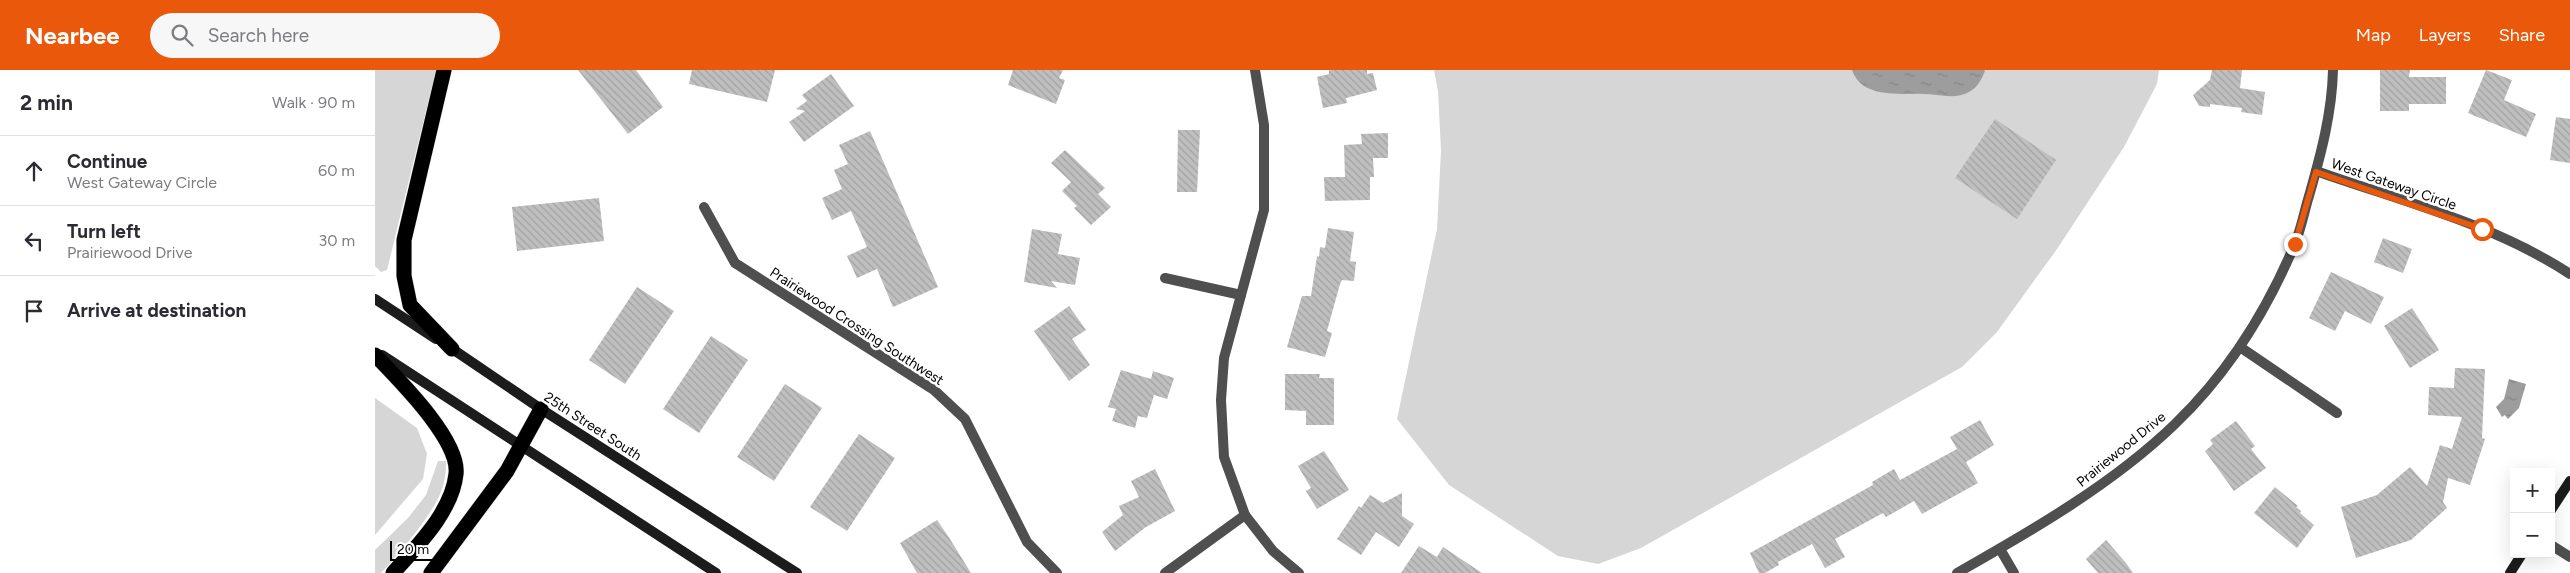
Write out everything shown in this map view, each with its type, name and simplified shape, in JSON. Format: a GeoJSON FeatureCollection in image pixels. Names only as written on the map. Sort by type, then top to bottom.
{"type":"FeatureCollection","features":[{"type":"Feature","properties":{"kind":"highway"},"geometry":{"type":"LineString","coordinates":[[444,70],[404,240],[404,276],[411,305],[452,349]]}},
{"type":"Feature","properties":{"kind":"highway"},"geometry":{"type":"LineString","coordinates":[[375,355],[420,402],[452,451],[457,473],[448,502],[419,544],[393,573]]}},
{"type":"Feature","properties":{"kind":"highway"},"geometry":{"type":"LineString","coordinates":[[431,573],[507,471],[522,448],[541,409]]}},
{"type":"Feature","properties":{"kind":"main road","name":"25th Street South"},"geometry":{"type":"LineString","coordinates":[[375,299],[541,409],[797,573]]}},
{"type":"Feature","properties":{"kind":"main road"},"geometry":{"type":"LineString","coordinates":[[375,351],[716,573]]}},
{"type":"Feature","properties":{"kind":"main road"},"geometry":{"type":"LineString","coordinates":[[2555,504],[2570,481]]}},
{"type":"Feature","properties":{"kind":"main road"},"geometry":{"type":"LineString","coordinates":[[2510,573],[2519,558]]}},
{"type":"Feature","properties":{"kind":"street"},"geometry":{"type":"LineString","coordinates":[[1255,70],[1264,125],[1264,210],[1224,358],[1221,400],[1224,457],[1245,516],[1273,551],[1299,573]]}},
{"type":"Feature","properties":{"kind":"street","name":"Prairiewood Drive"},"geometry":{"type":"LineString","coordinates":[[1957,573],[2000,549],[2091,492],[2174,425],[2240,347],[2278,282],[2295,244],[2316,172],[2333,102],[2333,70]]}},
{"type":"Feature","properties":{"kind":"street","name":"West Gateway Circle"},"geometry":{"type":"LineString","coordinates":[[2316,172],[2482,229],[2552,262],[2570,274]]}},
{"type":"Feature","properties":{"kind":"street","name":"Prairiewood Crossing Southwest"},"geometry":{"type":"LineString","coordinates":[[704,206],[735,264],[934,390],[965,419],[1027,542],[1057,573]]}},
{"type":"Feature","properties":{"kind":"street"},"geometry":{"type":"LineString","coordinates":[[1165,278],[1241,295]]}},
{"type":"Feature","properties":{"kind":"street"},"geometry":{"type":"LineString","coordinates":[[2240,347],[2337,413]]}},
{"type":"Feature","properties":{"kind":"street"},"geometry":{"type":"LineString","coordinates":[[1165,573],[1245,516]]}},
{"type":"Feature","properties":{"kind":"street"},"geometry":{"type":"LineString","coordinates":[[2555,548],[2570,557]]}},
{"type":"Feature","properties":{"kind":"street"},"geometry":{"type":"LineString","coordinates":[[2000,549],[2014,573]]}},
{"type":"Feature","properties":{"kind":"shaded area"},"geometry":{"type":"Polygon","coordinates":[[[375,70],[436,70],[387,270],[381,272],[375,266],[375,70]]]}},
{"type":"Feature","properties":{"kind":"shaded area"},"geometry":{"type":"Polygon","coordinates":[[[1434,70],[2159,70],[2157,84],[2124,147],[2057,249],[1997,332],[1962,367],[1641,548],[1598,564],[1558,556],[1449,485],[1397,419],[1437,229],[1441,151],[1438,91],[1434,70]]]}},
{"type":"Feature","properties":{"kind":"shaded area"},"geometry":{"type":"Polygon","coordinates":[[[375,398],[417,428],[427,454],[423,479],[375,535],[375,398]]]}},
{"type":"Feature","properties":{"kind":"shaded area"},"geometry":{"type":"Polygon","coordinates":[[[438,461],[446,461],[446,465],[445,477],[437,501],[423,523],[397,556],[381,573],[375,573],[375,550],[408,518],[426,495],[438,461]]]}},
{"type":"Feature","properties":{"kind":"water"},"geometry":{"type":"Polygon","coordinates":[[[1852,70],[1985,71],[1975,88],[1964,94],[1952,96],[1893,94],[1873,90],[1864,86],[1852,70]]]}},
{"type":"Feature","properties":{"kind":"water"},"geometry":{"type":"Polygon","coordinates":[[[2509,379],[2526,384],[2519,408],[2508,419],[2505,415],[2502,417],[2496,407],[2504,399],[2509,379]]]}},
{"type":"Feature","properties":{"kind":"building"},"geometry":{"type":"Polygon","coordinates":[[[578,70],[636,70],[663,107],[628,134],[578,70]]]}},
{"type":"Feature","properties":{"kind":"building"},"geometry":{"type":"Polygon","coordinates":[[[692,70],[775,70],[767,102],[689,84],[692,70]]]}},
{"type":"Feature","properties":{"kind":"building"},"geometry":{"type":"Polygon","coordinates":[[[1013,70],[1063,70],[1059,78],[1065,80],[1056,104],[1008,85],[1013,70]]]}},
{"type":"Feature","properties":{"kind":"building"},"geometry":{"type":"Polygon","coordinates":[[[1329,70],[1367,70],[1367,74],[1373,73],[1377,90],[1346,98],[1347,103],[1323,108],[1317,77],[1329,74],[1329,70]]]}},
{"type":"Feature","properties":{"kind":"building"},"geometry":{"type":"Polygon","coordinates":[[[2212,70],[2242,70],[2240,88],[2265,92],[2262,115],[2241,112],[2242,108],[2210,104],[2210,107],[2199,106],[2193,95],[2210,80],[2212,70]]]}},
{"type":"Feature","properties":{"kind":"building"},"geometry":{"type":"Polygon","coordinates":[[[2380,70],[2410,70],[2409,77],[2446,77],[2446,104],[2409,104],[2409,111],[2380,111],[2380,70]]]}},
{"type":"Feature","properties":{"kind":"building"},"geometry":{"type":"Polygon","coordinates":[[[2486,70],[2512,80],[2504,100],[2536,114],[2526,137],[2468,113],[2486,70]]]}},
{"type":"Feature","properties":{"kind":"building"},"geometry":{"type":"Polygon","coordinates":[[[831,74],[854,106],[804,142],[789,122],[805,111],[796,109],[807,101],[802,95],[831,74]]]}},
{"type":"Feature","properties":{"kind":"building"},"geometry":{"type":"Polygon","coordinates":[[[2556,117],[2570,119],[2570,163],[2550,160],[2556,117]]]}},
{"type":"Feature","properties":{"kind":"building"},"geometry":{"type":"Polygon","coordinates":[[[1995,119],[2056,160],[2017,219],[1955,178],[1995,119]]]}},
{"type":"Feature","properties":{"kind":"building"},"geometry":{"type":"Polygon","coordinates":[[[1178,130],[1200,130],[1197,192],[1177,192],[1178,130]]]}},
{"type":"Feature","properties":{"kind":"building"},"geometry":{"type":"Polygon","coordinates":[[[870,131],[938,287],[893,307],[877,269],[857,278],[847,256],[867,247],[851,211],[832,220],[822,198],[842,189],[834,170],[848,164],[839,145],[870,131]]]}},
{"type":"Feature","properties":{"kind":"building"},"geometry":{"type":"Polygon","coordinates":[[[1388,133],[1388,158],[1373,158],[1374,177],[1370,177],[1370,200],[1325,201],[1324,177],[1345,177],[1344,145],[1362,144],[1361,134],[1388,133]]]}},
{"type":"Feature","properties":{"kind":"building"},"geometry":{"type":"Polygon","coordinates":[[[1065,150],[1105,188],[1098,194],[1111,207],[1091,225],[1074,208],[1077,206],[1062,191],[1071,182],[1051,163],[1065,150]]]}},
{"type":"Feature","properties":{"kind":"building"},"geometry":{"type":"Polygon","coordinates":[[[599,198],[604,241],[517,251],[512,207],[599,198]]]}},
{"type":"Feature","properties":{"kind":"building"},"geometry":{"type":"Polygon","coordinates":[[[1328,228],[1354,232],[1350,261],[1356,262],[1354,281],[1342,280],[1340,284],[1327,331],[1332,333],[1325,357],[1287,347],[1302,296],[1311,296],[1317,256],[1319,257],[1320,247],[1325,248],[1328,228]]]}},
{"type":"Feature","properties":{"kind":"building"},"geometry":{"type":"Polygon","coordinates":[[[1032,229],[1062,234],[1058,254],[1080,258],[1075,285],[1051,281],[1057,288],[1024,282],[1032,229]]]}},
{"type":"Feature","properties":{"kind":"building"},"geometry":{"type":"Polygon","coordinates":[[[2383,238],[2412,249],[2403,273],[2374,262],[2383,238]]]}},
{"type":"Feature","properties":{"kind":"building"},"geometry":{"type":"Polygon","coordinates":[[[2331,272],[2384,297],[2371,324],[2345,311],[2335,331],[2309,318],[2331,272]]]}},
{"type":"Feature","properties":{"kind":"building"},"geometry":{"type":"Polygon","coordinates":[[[637,287],[674,311],[625,384],[589,360],[637,287]]]}},
{"type":"Feature","properties":{"kind":"building"},"geometry":{"type":"Polygon","coordinates":[[[1069,306],[1086,330],[1072,339],[1090,365],[1069,381],[1034,331],[1069,306]]]}},
{"type":"Feature","properties":{"kind":"building"},"geometry":{"type":"Polygon","coordinates":[[[2412,308],[2439,350],[2410,368],[2384,326],[2412,308]]]}},
{"type":"Feature","properties":{"kind":"building"},"geometry":{"type":"Polygon","coordinates":[[[711,336],[748,360],[699,433],[663,409],[711,336]]]}},
{"type":"Feature","properties":{"kind":"building"},"geometry":{"type":"Polygon","coordinates":[[[2455,368],[2485,369],[2482,438],[2485,439],[2470,485],[2448,478],[2443,502],[2447,508],[2411,540],[2356,558],[2341,507],[2377,495],[2410,467],[2427,486],[2440,445],[2452,449],[2462,417],[2428,415],[2429,387],[2454,388],[2455,368]]]}},
{"type":"Feature","properties":{"kind":"building"},"geometry":{"type":"Polygon","coordinates":[[[1121,370],[1151,379],[1153,371],[1174,378],[1167,399],[1154,395],[1147,418],[1138,416],[1135,428],[1112,421],[1116,409],[1108,407],[1121,370]]]}},
{"type":"Feature","properties":{"kind":"building"},"geometry":{"type":"Polygon","coordinates":[[[1285,374],[1320,374],[1319,378],[1334,378],[1334,425],[1306,425],[1306,411],[1285,410],[1285,374]]]}},
{"type":"Feature","properties":{"kind":"building"},"geometry":{"type":"Polygon","coordinates":[[[785,384],[822,408],[774,481],[737,457],[785,384]]]}},
{"type":"Feature","properties":{"kind":"building"},"geometry":{"type":"Polygon","coordinates":[[[1980,420],[1994,445],[1966,462],[1978,483],[1922,514],[1914,501],[1886,517],[1883,513],[1835,539],[1845,557],[1825,568],[1812,544],[1778,562],[1779,565],[1765,573],[1759,573],[1750,553],[1873,485],[1872,482],[1894,469],[1900,480],[1957,449],[1950,437],[1980,420]]]}},
{"type":"Feature","properties":{"kind":"building"},"geometry":{"type":"Polygon","coordinates":[[[2236,421],[2255,446],[2251,449],[2266,468],[2234,491],[2205,451],[2213,444],[2210,440],[2236,421]]]}},
{"type":"Feature","properties":{"kind":"building"},"geometry":{"type":"Polygon","coordinates":[[[859,434],[895,458],[847,531],[810,507],[859,434]]]}},
{"type":"Feature","properties":{"kind":"building"},"geometry":{"type":"Polygon","coordinates":[[[1324,451],[1349,490],[1317,509],[1306,491],[1311,488],[1298,466],[1324,451]]]}},
{"type":"Feature","properties":{"kind":"building"},"geometry":{"type":"Polygon","coordinates":[[[1155,469],[1175,511],[1146,527],[1115,551],[1102,532],[1123,515],[1119,506],[1139,497],[1131,481],[1155,469]]]}},
{"type":"Feature","properties":{"kind":"building"},"geometry":{"type":"Polygon","coordinates":[[[2275,487],[2298,506],[2296,507],[2301,511],[2300,513],[2314,525],[2297,548],[2254,513],[2275,487]]]}},
{"type":"Feature","properties":{"kind":"building"},"geometry":{"type":"Polygon","coordinates":[[[1402,493],[1402,516],[1414,524],[1399,547],[1376,532],[1361,555],[1337,539],[1359,506],[1361,508],[1370,495],[1383,503],[1402,493]]]}},
{"type":"Feature","properties":{"kind":"building"},"geometry":{"type":"Polygon","coordinates":[[[937,520],[971,573],[917,573],[900,543],[937,520]]]}},
{"type":"Feature","properties":{"kind":"building"},"geometry":{"type":"Polygon","coordinates":[[[2106,540],[2133,573],[2098,573],[2086,559],[2106,540]]]}},
{"type":"Feature","properties":{"kind":"building"},"geometry":{"type":"Polygon","coordinates":[[[1419,546],[1437,557],[1443,547],[1482,573],[1401,573],[1419,546]]]}},
{"type":"Feature","properties":{"kind":"route"},"geometry":{"type":"LineString","coordinates":[[2295,244],[2316,172],[2482,229]]}}]}
